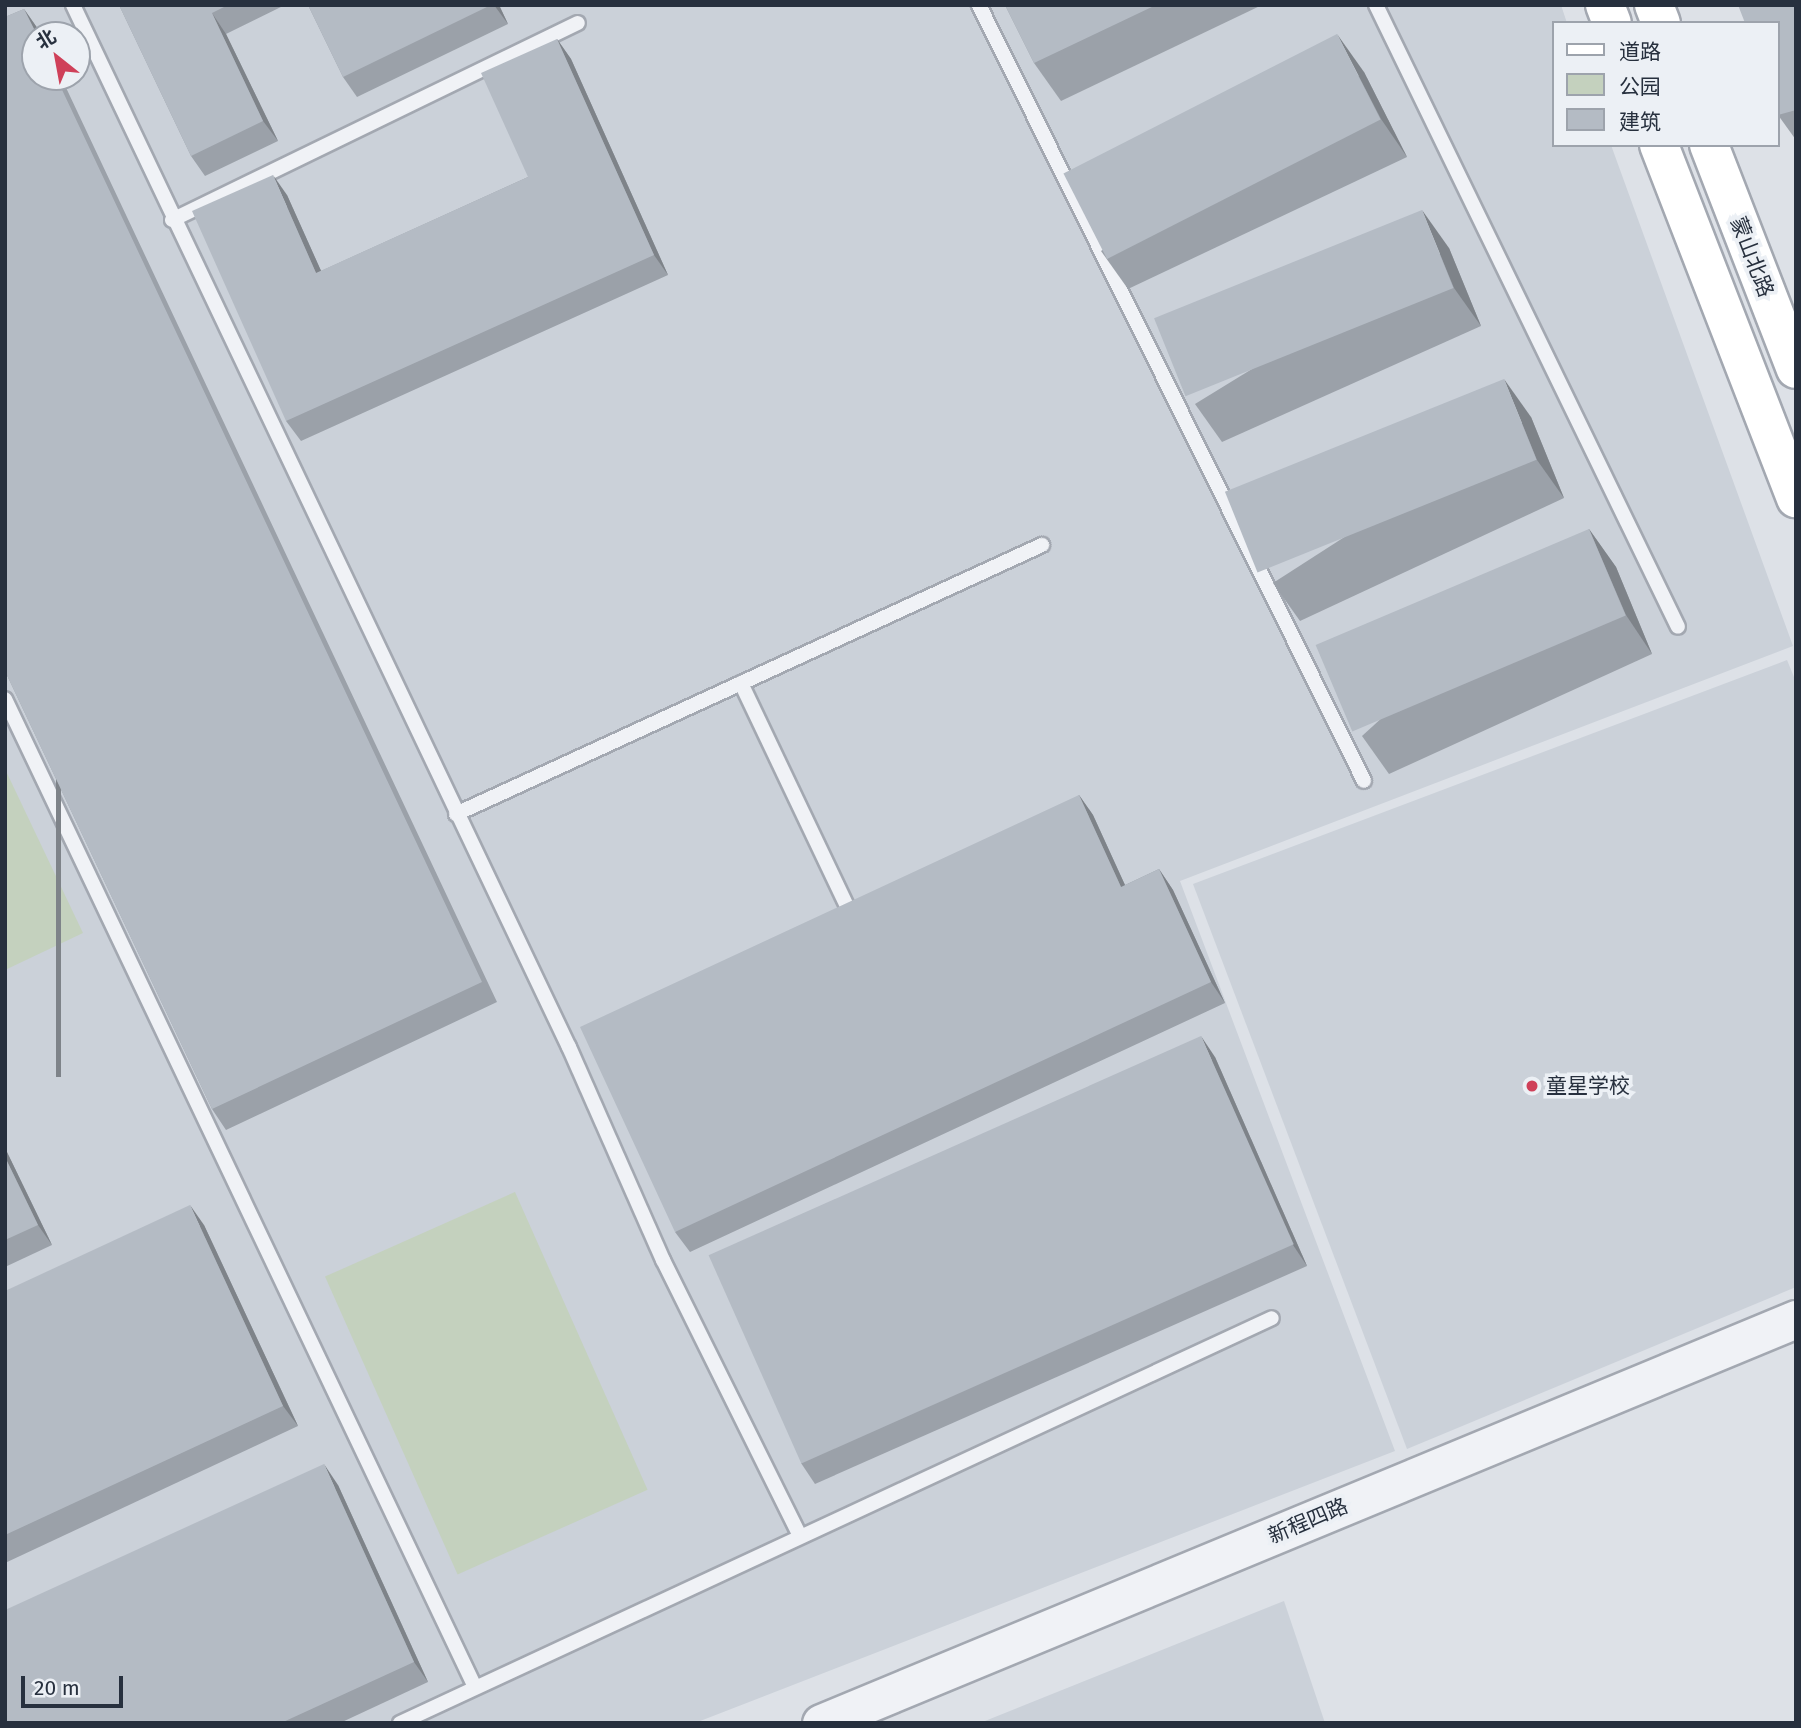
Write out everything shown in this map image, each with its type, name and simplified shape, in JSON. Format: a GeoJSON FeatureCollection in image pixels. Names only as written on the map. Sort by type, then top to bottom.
{"type":"FeatureCollection","features":[{"type":"Feature","properties":{"kind":"main road"},"geometry":{"type":"LineString","coordinates":[[1660,147],[1796,498]]}},
{"type":"Feature","properties":{"kind":"main road","name":"蒙山北路"},"geometry":{"type":"LineString","coordinates":[[1710,147],[1796,369]]}},
{"type":"Feature","properties":{"kind":"street","name":"新程四路"},"geometry":{"type":"LineString","coordinates":[[821,1723],[1796,1319]]}},
{"type":"Feature","properties":{"kind":"lane"},"geometry":{"type":"LineString","coordinates":[[73,5],[172,220],[456,814],[663,1260],[799,1534]]}},
{"type":"Feature","properties":{"kind":"lane"},"geometry":{"type":"LineString","coordinates":[[979,5],[1364,780]]}},
{"type":"Feature","properties":{"kind":"lane"},"geometry":{"type":"LineString","coordinates":[[1376,5],[1678,627]]}},
{"type":"Feature","properties":{"kind":"lane"},"geometry":{"type":"LineString","coordinates":[[172,220],[578,23]]}},
{"type":"Feature","properties":{"kind":"lane"},"geometry":{"type":"LineString","coordinates":[[456,814],[1042,545]]}},
{"type":"Feature","properties":{"kind":"lane"},"geometry":{"type":"LineString","coordinates":[[741,683],[856,925]]}},
{"type":"Feature","properties":{"kind":"lane"},"geometry":{"type":"LineString","coordinates":[[5,699],[475,1687]]}},
{"type":"Feature","properties":{"kind":"lane"},"geometry":{"type":"LineString","coordinates":[[400,1723],[799,1534],[1272,1318]]}},
{"type":"Feature","properties":{"kind":"shaded area"},"geometry":{"type":"Polygon","coordinates":[[[5,5],[1561,5],[1566,21],[1552,21],[1552,147],[1612,147],[1793,646],[1180,881],[1395,1451],[695,1723],[5,1723],[5,5]]]}},
{"type":"Feature","properties":{"kind":"shaded area","name":"童星学校"},"geometry":{"type":"Polygon","coordinates":[[[1787,660],[1796,682],[1796,1287],[1407,1449],[1193,884],[1787,660]]]}},
{"type":"Feature","properties":{"kind":"shaded area"},"geometry":{"type":"Polygon","coordinates":[[[1284,1601],[1325,1723],[980,1723],[1284,1601]]]}},
{"type":"Feature","properties":{"kind":"green space"},"geometry":{"type":"Polygon","coordinates":[[[5,769],[83,933],[5,970],[5,769]]]}},
{"type":"Feature","properties":{"kind":"green space"},"geometry":{"type":"Polygon","coordinates":[[[515,1192],[648,1490],[458,1574],[325,1277],[515,1192]]]}},
{"type":"Feature","properties":{"kind":"building"},"geometry":{"type":"Polygon","coordinates":[[[119,5],[228,5],[212,13],[263,121],[191,156],[119,5]]]}},
{"type":"Feature","properties":{"kind":"building"},"geometry":{"type":"Polygon","coordinates":[[[308,5],[491,5],[343,77],[308,5]]]}},
{"type":"Feature","properties":{"kind":"building"},"geometry":{"type":"Polygon","coordinates":[[[1005,5],[1156,5],[1034,63],[1005,5]]]}},
{"type":"Feature","properties":{"kind":"building"},"geometry":{"type":"Polygon","coordinates":[[[1738,5],[1796,5],[1796,110],[1780,114],[1780,21],[1744,21],[1738,5]]]}},
{"type":"Feature","properties":{"kind":"building"},"geometry":{"type":"Polygon","coordinates":[[[24,9],[30,21],[21,21],[21,91],[63,91],[482,982],[212,1109],[5,671],[5,17],[24,9]]]}},
{"type":"Feature","properties":{"kind":"building"},"geometry":{"type":"Polygon","coordinates":[[[1337,34],[1381,120],[1107,259],[1063,173],[1337,34]]]}},
{"type":"Feature","properties":{"kind":"building"},"geometry":{"type":"Polygon","coordinates":[[[557,39],[654,255],[286,421],[192,211],[273,175],[316,273],[528,177],[481,73],[557,39]]]}},
{"type":"Feature","properties":{"kind":"building"},"geometry":{"type":"Polygon","coordinates":[[[1422,210],[1453,288],[1186,396],[1154,318],[1422,210]]]}},
{"type":"Feature","properties":{"kind":"building"},"geometry":{"type":"Polygon","coordinates":[[[1504,379],[1537,460],[1258,572],[1225,492],[1504,379]]]}},
{"type":"Feature","properties":{"kind":"building"},"geometry":{"type":"Polygon","coordinates":[[[1589,529],[1626,616],[1352,732],[1316,645],[1589,529]]]}},
{"type":"Feature","properties":{"kind":"building"},"geometry":{"type":"Polygon","coordinates":[[[1079,795],[1121,887],[1159,869],[1211,982],[675,1232],[580,1027],[1079,795]]]}},
{"type":"Feature","properties":{"kind":"building"},"geometry":{"type":"Polygon","coordinates":[[[1201,1036],[1294,1244],[801,1464],[709,1255],[1201,1036]]]}},
{"type":"Feature","properties":{"kind":"building"},"geometry":{"type":"Polygon","coordinates":[[[5,1157],[38,1225],[5,1240],[5,1157]]]}},
{"type":"Feature","properties":{"kind":"building"},"geometry":{"type":"Polygon","coordinates":[[[190,1205],[283,1406],[5,1535],[5,1291],[190,1205]]]}},
{"type":"Feature","properties":{"kind":"building"},"geometry":{"type":"Polygon","coordinates":[[[324,1464],[414,1662],[281,1723],[5,1723],[5,1610],[324,1464]]]}},
{"type":"Feature","properties":{"kind":"place","name":"童星学校"},"geometry":{"type":"Point","coordinates":[1532,1086]}}]}
